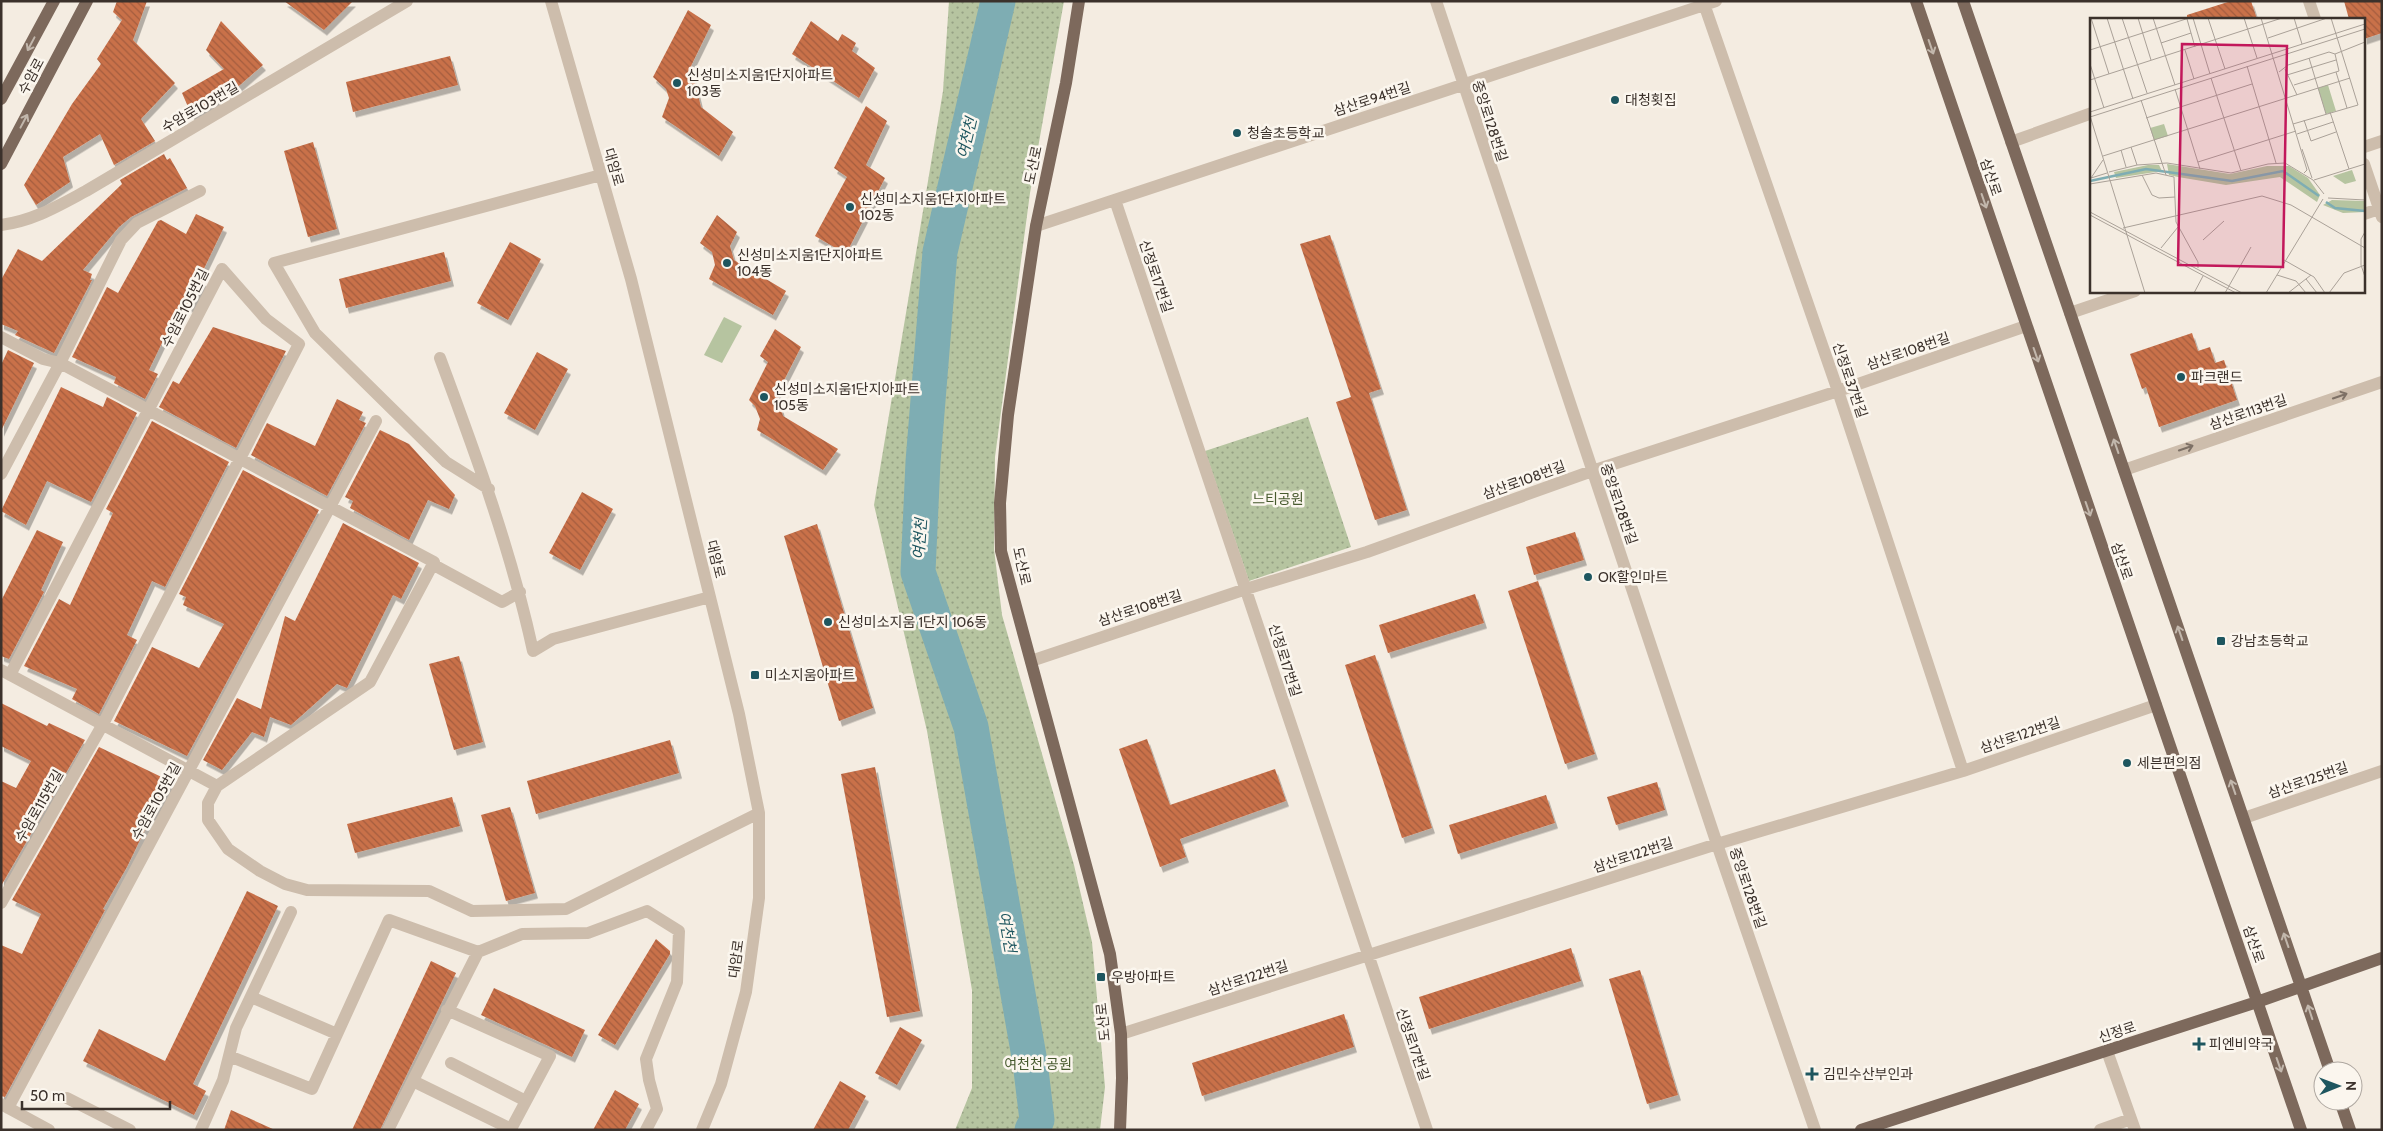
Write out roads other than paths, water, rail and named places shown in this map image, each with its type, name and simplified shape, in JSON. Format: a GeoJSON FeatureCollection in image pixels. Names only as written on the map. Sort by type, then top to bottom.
{"type":"FeatureCollection","features":[{"type":"Feature","properties":{"kind":"main road","name":"수암로"},"geometry":{"type":"LineString","coordinates":[[1,99],[54,1]]}},
{"type":"Feature","properties":{"kind":"main road","name":"수암로"},"geometry":{"type":"LineString","coordinates":[[1,164],[87,1]]}},
{"type":"Feature","properties":{"kind":"main road","name":"도산로"},"geometry":{"type":"LineString","coordinates":[[1080,1],[1066,83],[1036,226],[1008,415],[1000,503],[1001,551],[1110,954],[1121,1034],[1120,1130]]}},
{"type":"Feature","properties":{"kind":"main road","name":"삼산로"},"geometry":{"type":"LineString","coordinates":[[1916,1],[2301,1130]]}},
{"type":"Feature","properties":{"kind":"main road"},"geometry":{"type":"LineString","coordinates":[[1963,1],[2327,1061]]}},
{"type":"Feature","properties":{"kind":"main road","name":"신정로"},"geometry":{"type":"LineString","coordinates":[[1861,1130],[2258,1002],[2382,958]]}},
{"type":"Feature","properties":{"kind":"main road"},"geometry":{"type":"LineString","coordinates":[[2343,1111],[2350,1130]]}},
{"type":"Feature","properties":{"kind":"street","name":"수암로103번길"},"geometry":{"type":"LineString","coordinates":[[1,225],[20,223],[38,216],[86,191],[408,1]]}},
{"type":"Feature","properties":{"kind":"street","name":"대암로"},"geometry":{"type":"LineString","coordinates":[[551,1],[631,279],[739,714],[759,813],[759,898],[746,992],[721,1084],[702,1130]]}},
{"type":"Feature","properties":{"kind":"street","name":"중앙로128번길"},"geometry":{"type":"LineString","coordinates":[[1436,1],[1462,85],[1716,844],[1815,1130]]}},
{"type":"Feature","properties":{"kind":"street"},"geometry":{"type":"LineString","coordinates":[[2309,1],[2315,18]]}},
{"type":"Feature","properties":{"kind":"street","name":"삼산로94번길"},"geometry":{"type":"LineString","coordinates":[[1036,226],[1708,3]]}},
{"type":"Feature","properties":{"kind":"street","name":"신정로37번길"},"geometry":{"type":"LineString","coordinates":[[1708,3],[1963,771]]}},
{"type":"Feature","properties":{"kind":"street"},"geometry":{"type":"LineString","coordinates":[[2012,142],[2090,114]]}},
{"type":"Feature","properties":{"kind":"street"},"geometry":{"type":"LineString","coordinates":[[2366,146],[2382,141]]}},
{"type":"Feature","properties":{"kind":"street"},"geometry":{"type":"LineString","coordinates":[[2366,170],[2381,212],[2366,214]]}},
{"type":"Feature","properties":{"kind":"street"},"geometry":{"type":"LineString","coordinates":[[489,489],[446,462],[315,333],[274,263],[601,175]]}},
{"type":"Feature","properties":{"kind":"street"},"geometry":{"type":"LineString","coordinates":[[1,474],[60,363],[121,240],[136,224],[200,192]]}},
{"type":"Feature","properties":{"kind":"street","name":"신정로17번길"},"geometry":{"type":"LineString","coordinates":[[1115,200],[1367,956],[1427,1130]]}},
{"type":"Feature","properties":{"kind":"street","name":"수암로105번길"},"geometry":{"type":"LineString","coordinates":[[6,673],[148,411],[222,269],[266,319],[299,344],[103,724]]}},
{"type":"Feature","properties":{"kind":"street"},"geometry":{"type":"LineString","coordinates":[[2070,313],[2132,292]]}},
{"type":"Feature","properties":{"kind":"street","name":"삼산로108번길"},"geometry":{"type":"LineString","coordinates":[[1031,661],[1246,589],[1368,552],[1592,472],[1838,391],[2026,326]]}},
{"type":"Feature","properties":{"kind":"street"},"geometry":{"type":"LineString","coordinates":[[1,337],[43,359],[60,363],[434,562],[370,682],[217,786],[208,803],[208,820],[228,849],[260,871],[285,884],[306,890],[429,890],[472,911],[566,909],[759,813]]}},
{"type":"Feature","properties":{"kind":"street"},"geometry":{"type":"LineString","coordinates":[[440,358],[489,489],[520,592],[533,651],[552,639],[710,597]]}},
{"type":"Feature","properties":{"kind":"street","name":"삼산로113번길"},"geometry":{"type":"LineString","coordinates":[[2124,470],[2382,382]]}},
{"type":"Feature","properties":{"kind":"street","name":"수암로105번길"},"geometry":{"type":"LineString","coordinates":[[5,1106],[190,772],[376,421]]}},
{"type":"Feature","properties":{"kind":"street"},"geometry":{"type":"LineString","coordinates":[[432,564],[502,602],[520,592]]}},
{"type":"Feature","properties":{"kind":"street"},"geometry":{"type":"LineString","coordinates":[[6,673],[217,786]]}},
{"type":"Feature","properties":{"kind":"street","name":"삼산로122번길"},"geometry":{"type":"LineString","coordinates":[[1121,1034],[1716,844],[1963,771],[2156,706]]}},
{"type":"Feature","properties":{"kind":"street","name":"수암로115번길"},"geometry":{"type":"LineString","coordinates":[[1,903],[103,724]]}},
{"type":"Feature","properties":{"kind":"street","name":"삼산로125번길"},"geometry":{"type":"LineString","coordinates":[[2244,818],[2382,771]]}},
{"type":"Feature","properties":{"kind":"street"},"geometry":{"type":"LineString","coordinates":[[388,1130],[478,952],[522,934],[588,933],[647,911],[679,931],[677,982],[646,1059],[649,1080],[657,1109],[646,1130]]}},
{"type":"Feature","properties":{"kind":"street"},"geometry":{"type":"LineString","coordinates":[[201,1130],[224,1080],[236,1028],[291,912]]}},
{"type":"Feature","properties":{"kind":"street"},"geometry":{"type":"LineString","coordinates":[[229,1056],[312,1089],[388,920],[478,952]]}},
{"type":"Feature","properties":{"kind":"street"},"geometry":{"type":"LineString","coordinates":[[251,996],[337,1034]]}},
{"type":"Feature","properties":{"kind":"street"},"geometry":{"type":"LineString","coordinates":[[413,1081],[512,1129],[550,1056],[447,1010]]}},
{"type":"Feature","properties":{"kind":"street"},"geometry":{"type":"LineString","coordinates":[[2100,1130],[2133,1125],[2107,1051]]}},
{"type":"Feature","properties":{"kind":"street"},"geometry":{"type":"LineString","coordinates":[[450,1063],[526,1101]]}},
{"type":"Feature","properties":{"kind":"street"},"geometry":{"type":"LineString","coordinates":[[67,1098],[130,1130]]}},
{"type":"Feature","properties":{"kind":"street"},"geometry":{"type":"LineString","coordinates":[[5,1106],[49,1130]]}},
{"type":"Feature","properties":{"kind":"waterway","name":"여천천"},"geometry":{"type":"LineString","coordinates":[[998,1],[940,252],[923,462],[918,572],[971,727],[1030,1062],[1037,1120],[1032,1130]]}},
{"type":"Feature","properties":{"kind":"place","name":"신성미소지움1단지아파트 103동"},"geometry":{"type":"Point","coordinates":[677,83]}},
{"type":"Feature","properties":{"kind":"place","name":"대청횟집"},"geometry":{"type":"Point","coordinates":[1615,100]}},
{"type":"Feature","properties":{"kind":"place","name":"청솔초등학교"},"geometry":{"type":"Point","coordinates":[1237,133]}},
{"type":"Feature","properties":{"kind":"place","name":"신성미소지움1단지아파트 102동"},"geometry":{"type":"Point","coordinates":[850,207]}},
{"type":"Feature","properties":{"kind":"place","name":"신성미소지움1단지아파트 104동"},"geometry":{"type":"Point","coordinates":[727,263]}},
{"type":"Feature","properties":{"kind":"place","name":"파크랜드"},"geometry":{"type":"Point","coordinates":[2181,377]}},
{"type":"Feature","properties":{"kind":"place","name":"신성미소지움1단지아파트 105동"},"geometry":{"type":"Point","coordinates":[764,397]}},
{"type":"Feature","properties":{"kind":"place","name":"OK할인마트"},"geometry":{"type":"Point","coordinates":[1588,577]}},
{"type":"Feature","properties":{"kind":"place","name":"신성미소지움 1단지 106동"},"geometry":{"type":"Point","coordinates":[828,622]}},
{"type":"Feature","properties":{"kind":"place","name":"강남초등학교"},"geometry":{"type":"Point","coordinates":[2221,641]}},
{"type":"Feature","properties":{"kind":"place","name":"미소지움아파트"},"geometry":{"type":"Point","coordinates":[755,675]}},
{"type":"Feature","properties":{"kind":"place","name":"세븐편의점"},"geometry":{"type":"Point","coordinates":[2127,763]}},
{"type":"Feature","properties":{"kind":"place","name":"우방아파트"},"geometry":{"type":"Point","coordinates":[1101,977]}},
{"type":"Feature","properties":{"kind":"place","name":"피엔비약국"},"geometry":{"type":"Point","coordinates":[2199,1044]}},
{"type":"Feature","properties":{"kind":"place","name":"김민수산부인과"},"geometry":{"type":"Point","coordinates":[1812,1074]}},
{"type":"Feature","properties":{"kind":"park label","name":"느티공원"},"geometry":{"type":"Point","coordinates":[1278,499]}},
{"type":"Feature","properties":{"kind":"park label","name":"여천천 공원"},"geometry":{"type":"Point","coordinates":[1038,1064]}}]}
